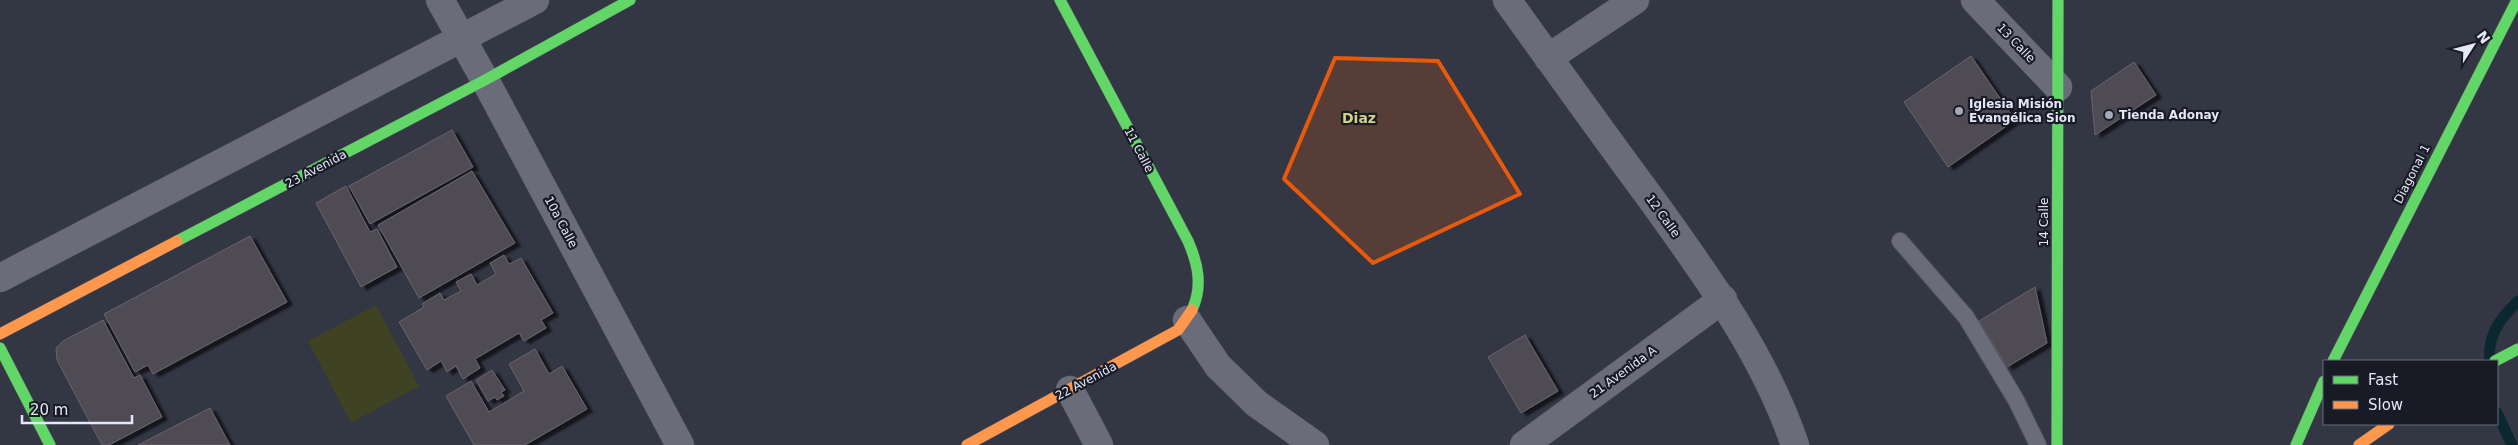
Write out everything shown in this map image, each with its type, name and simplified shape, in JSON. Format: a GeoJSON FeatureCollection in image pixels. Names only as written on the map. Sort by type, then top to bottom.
{"type":"FeatureCollection","features":[{"type":"Feature","properties":{"kind":"street","name":"10a Calle"},"geometry":{"type":"LineString","coordinates":[[440,0],[485,80],[680,445]]}},
{"type":"Feature","properties":{"kind":"street"},"geometry":{"type":"LineString","coordinates":[[0,278],[462,40],[535,0]]}},
{"type":"Feature","properties":{"kind":"street","name":"23 Avenida"},"geometry":{"type":"LineString","coordinates":[[0,334],[485,80],[630,0]]}},
{"type":"Feature","properties":{"kind":"street","name":"11 Calle"},"geometry":{"type":"LineString","coordinates":[[1060,0],[1196,259],[1199,273],[1191,313]]}},
{"type":"Feature","properties":{"kind":"street","name":"12 Calle"},"geometry":{"type":"LineString","coordinates":[[1507,0],[1723,298],[1766,374],[1786,417],[1795,445]]}},
{"type":"Feature","properties":{"kind":"street"},"geometry":{"type":"LineString","coordinates":[[1548,58],[1635,0]]}},
{"type":"Feature","properties":{"kind":"street","name":"13 Calle"},"geometry":{"type":"LineString","coordinates":[[1975,0],[2058,87]]}},
{"type":"Feature","properties":{"kind":"street","name":"14 Calle"},"geometry":{"type":"LineString","coordinates":[[2057,445],[2058,0]]}},
{"type":"Feature","properties":{"kind":"street","name":"Diagonal 1"},"geometry":{"type":"LineString","coordinates":[[2334,360],[2517,0]]}},
{"type":"Feature","properties":{"kind":"street","name":"21 Avenida A"},"geometry":{"type":"LineString","coordinates":[[1524,445],[1723,298]]}},
{"type":"Feature","properties":{"kind":"street"},"geometry":{"type":"LineString","coordinates":[[1191,313],[1224,372],[1257,404],[1315,445]]}},
{"type":"Feature","properties":{"kind":"street","name":"22 Avenida"},"geometry":{"type":"LineString","coordinates":[[967,445],[1165,338],[1178,330],[1191,313]]}},
{"type":"Feature","properties":{"kind":"street"},"geometry":{"type":"LineString","coordinates":[[0,348],[50,445]]}},
{"type":"Feature","properties":{"kind":"street"},"geometry":{"type":"LineString","coordinates":[[2497,360],[2518,349]]}},
{"type":"Feature","properties":{"kind":"street"},"geometry":{"type":"LineString","coordinates":[[2296,445],[2323,383]]}},
{"type":"Feature","properties":{"kind":"street"},"geometry":{"type":"LineString","coordinates":[[1070,390],[1099,445]]}},
{"type":"Feature","properties":{"kind":"street"},"geometry":{"type":"LineString","coordinates":[[2359,445],[2388,425]]}},
{"type":"Feature","properties":{"kind":"lane"},"geometry":{"type":"LineString","coordinates":[[1900,241],[1966,317],[2016,400],[2038,445]]}},
{"type":"Feature","properties":{"kind":"highlighted area"},"geometry":{"type":"Polygon","coordinates":[[[1335,58],[1438,61],[1520,194],[1373,263],[1284,179],[1335,58]]]}},
{"type":"Feature","properties":{"kind":"green space"},"geometry":{"type":"Polygon","coordinates":[[[376,305],[419,386],[351,423],[308,341],[376,305]]]}},
{"type":"Feature","properties":{"kind":"building","name":"Iglesia Misión Evangélica Sion"},"geometry":{"type":"Polygon","coordinates":[[[1971,56],[2015,120],[1948,167],[1904,102],[1971,56]]]}},
{"type":"Feature","properties":{"kind":"building","name":"Tienda Adonay"},"geometry":{"type":"Polygon","coordinates":[[[2134,62],[2156,95],[2095,135],[2091,91],[2134,62]]]}},
{"type":"Feature","properties":{"kind":"building"},"geometry":{"type":"Polygon","coordinates":[[[452,130],[473,167],[370,224],[349,186],[452,130]]]}},
{"type":"Feature","properties":{"kind":"building"},"geometry":{"type":"Polygon","coordinates":[[[472,171],[515,243],[419,298],[378,225],[472,171]]]}},
{"type":"Feature","properties":{"kind":"building"},"geometry":{"type":"Polygon","coordinates":[[[346,186],[370,232],[377,229],[397,267],[361,287],[316,203],[346,186]]]}},
{"type":"Feature","properties":{"kind":"building"},"geometry":{"type":"Polygon","coordinates":[[[250,236],[287,302],[153,374],[148,365],[135,372],[104,314],[250,236]]]}},
{"type":"Feature","properties":{"kind":"building"},"geometry":{"type":"Polygon","coordinates":[[[504,255],[509,264],[521,258],[553,313],[541,320],[546,328],[524,341],[519,333],[475,359],[480,368],[463,379],[456,366],[447,372],[441,361],[427,370],[399,322],[424,307],[422,304],[440,293],[444,300],[461,291],[456,282],[471,274],[477,285],[496,274],[490,263],[504,255]]]}},
{"type":"Feature","properties":{"kind":"building"},"geometry":{"type":"Polygon","coordinates":[[[2035,287],[2047,343],[2007,367],[1979,321],[2035,287]]]}},
{"type":"Feature","properties":{"kind":"building"},"geometry":{"type":"Polygon","coordinates":[[[103,320],[134,378],[140,375],[162,417],[109,445],[102,445],[57,360],[56,348],[63,341],[103,320]]]}},
{"type":"Feature","properties":{"kind":"building"},"geometry":{"type":"Polygon","coordinates":[[[1525,335],[1558,391],[1521,413],[1488,357],[1525,335]]]}},
{"type":"Feature","properties":{"kind":"building"},"geometry":{"type":"Polygon","coordinates":[[[535,349],[549,374],[562,366],[587,409],[525,445],[474,445],[446,396],[471,381],[489,412],[524,391],[509,364],[535,349]]]}},
{"type":"Feature","properties":{"kind":"building"},"geometry":{"type":"Polygon","coordinates":[[[492,370],[505,390],[501,392],[504,396],[497,400],[495,397],[488,401],[476,380],[492,370]]]}},
{"type":"Feature","properties":{"kind":"building"},"geometry":{"type":"Polygon","coordinates":[[[210,408],[230,445],[138,445],[210,408]]]}},
{"type":"Feature","properties":{"kind":"waterway"},"geometry":{"type":"LineString","coordinates":[[2490,360],[2491,343],[2496,328],[2518,301]]}},
{"type":"Feature","properties":{"kind":"waterway"},"geometry":{"type":"LineString","coordinates":[[2498,415],[2512,445]]}},
{"type":"Feature","properties":{"kind":"traffic: fast"},"geometry":{"type":"LineString","coordinates":[[177,241],[485,80],[630,0]]}},
{"type":"Feature","properties":{"kind":"traffic: fast"},"geometry":{"type":"LineString","coordinates":[[1060,0],[1188,241],[1198,275],[1197,292],[1192,310]]}},
{"type":"Feature","properties":{"kind":"traffic: fast"},"geometry":{"type":"LineString","coordinates":[[2057,445],[2058,0]]}},
{"type":"Feature","properties":{"kind":"traffic: fast"},"geometry":{"type":"LineString","coordinates":[[2334,360],[2517,0]]}},
{"type":"Feature","properties":{"kind":"traffic: fast"},"geometry":{"type":"LineString","coordinates":[[0,348],[50,445]]}},
{"type":"Feature","properties":{"kind":"traffic: fast"},"geometry":{"type":"LineString","coordinates":[[2497,360],[2518,349]]}},
{"type":"Feature","properties":{"kind":"traffic: fast"},"geometry":{"type":"LineString","coordinates":[[2296,445],[2323,383]]}},
{"type":"Feature","properties":{"kind":"traffic: slow"},"geometry":{"type":"LineString","coordinates":[[0,334],[177,241]]}},
{"type":"Feature","properties":{"kind":"traffic: slow"},"geometry":{"type":"LineString","coordinates":[[967,445],[1178,330],[1192,310]]}},
{"type":"Feature","properties":{"kind":"traffic: slow"},"geometry":{"type":"LineString","coordinates":[[2359,445],[2388,425]]}},
{"type":"Feature","properties":{"kind":"place","name":"Iglesia Misión Evangélica Sion"},"geometry":{"type":"Point","coordinates":[1959,111]}},
{"type":"Feature","properties":{"kind":"place","name":"Tienda Adonay"},"geometry":{"type":"Point","coordinates":[2109,115]}},
{"type":"Feature","properties":{"kind":"district","name":"Diaz"},"geometry":{"type":"Point","coordinates":[1359,118]}}]}
